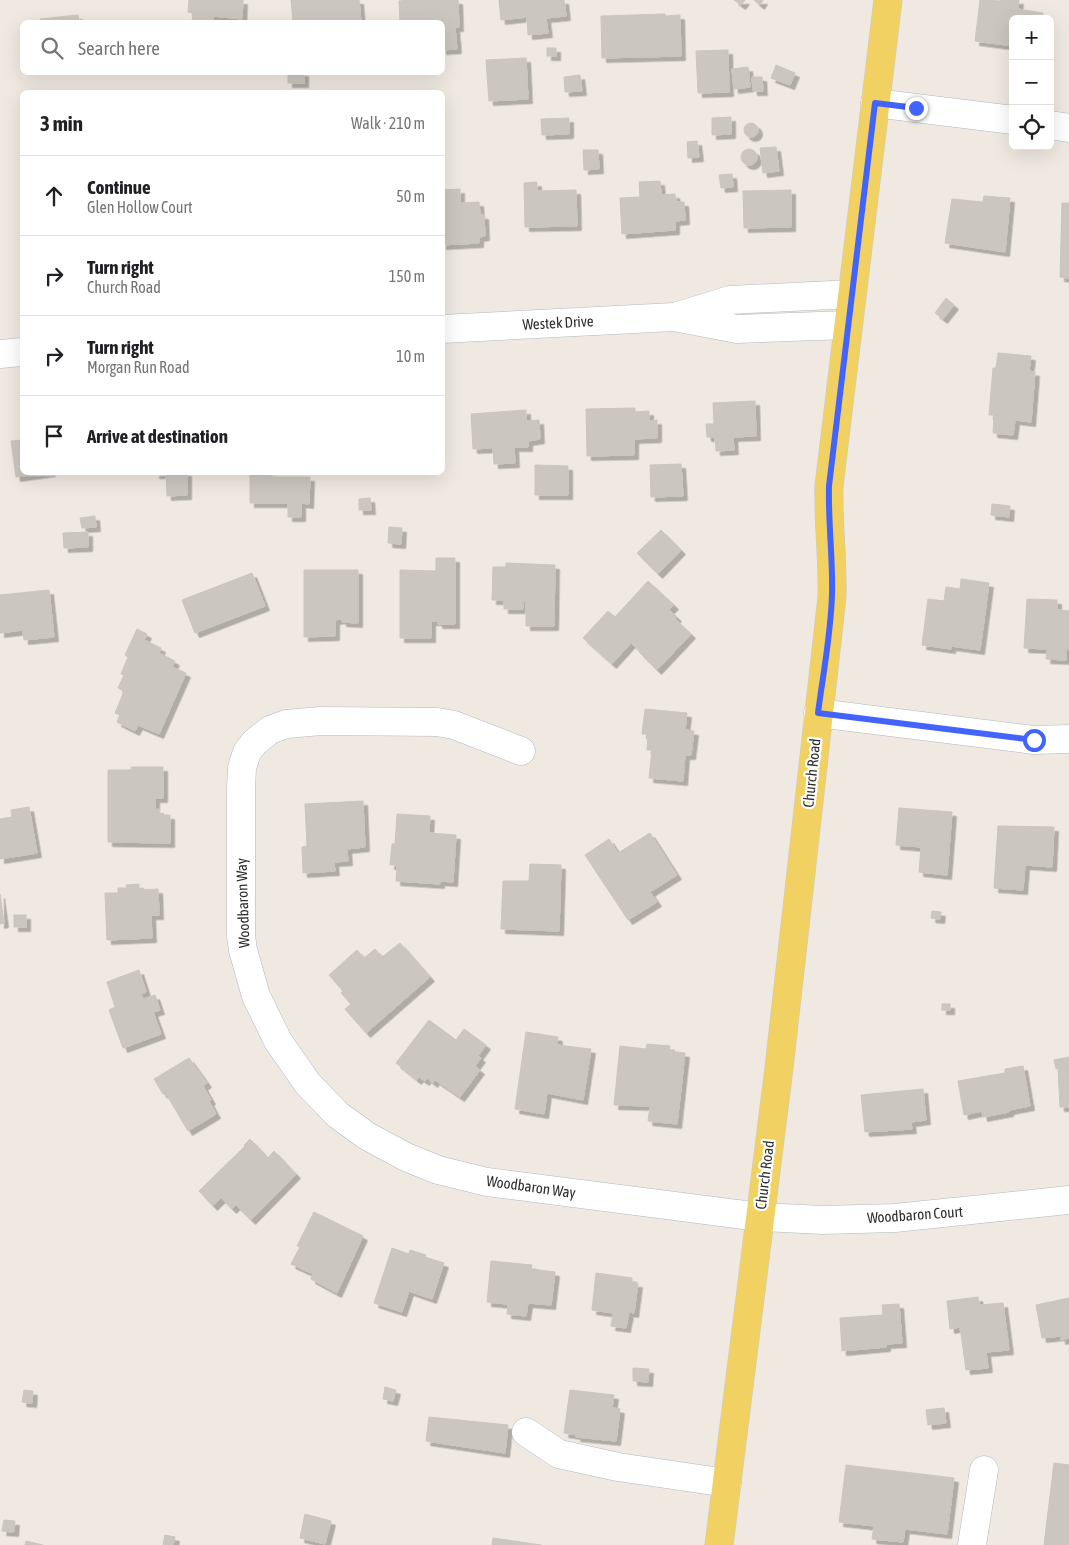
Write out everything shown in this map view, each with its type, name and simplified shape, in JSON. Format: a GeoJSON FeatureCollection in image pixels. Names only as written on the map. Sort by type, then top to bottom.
{"type":"FeatureCollection","features":[{"type":"Feature","properties":{"kind":"main road","name":"Church Road"},"geometry":{"type":"LineString","coordinates":[[719,1545],[779,1068],[832,597],[829,486],[888,0]]}},
{"type":"Feature","properties":{"kind":"street"},"geometry":{"type":"LineString","coordinates":[[875,103],[1009,120]]}},
{"type":"Feature","properties":{"kind":"street"},"geometry":{"type":"LineString","coordinates":[[1054,126],[1069,128]]}},
{"type":"Feature","properties":{"kind":"street","name":"Westek Drive"},"geometry":{"type":"LineString","coordinates":[[674,317],[730,300],[852,294]]}},
{"type":"Feature","properties":{"kind":"street","name":"Westek Drive"},"geometry":{"type":"LineString","coordinates":[[445,329],[674,317],[737,329],[848,325]]}},
{"type":"Feature","properties":{"kind":"street"},"geometry":{"type":"LineString","coordinates":[[0,354],[20,352]]}},
{"type":"Feature","properties":{"kind":"street"},"geometry":{"type":"LineString","coordinates":[[818,713],[1034,740],[1069,739]]}},
{"type":"Feature","properties":{"kind":"street","name":"Woodbaron Way"},"geometry":{"type":"LineString","coordinates":[[521,751],[454,725],[437,722],[320,722],[286,724],[270,730],[255,742],[247,752],[242,768],[241,936],[256,996],[278,1041],[308,1084],[338,1115],[366,1136],[398,1153],[438,1170],[487,1182],[760,1217]]}},
{"type":"Feature","properties":{"kind":"street","name":"Woodbaron Court"},"geometry":{"type":"LineString","coordinates":[[760,1217],[823,1220],[895,1218],[1069,1200]]}},
{"type":"Feature","properties":{"kind":"street"},"geometry":{"type":"LineString","coordinates":[[526,1432],[558,1454],[618,1467],[727,1483]]}},
{"type":"Feature","properties":{"kind":"street"},"geometry":{"type":"LineString","coordinates":[[972,1545],[984,1470]]}},
{"type":"Feature","properties":{"kind":"building"},"geometry":{"type":"Polygon","coordinates":[[[189,0],[243,0],[242,19],[213,16],[213,20],[192,20],[193,13],[188,12],[189,0]]]}},
{"type":"Feature","properties":{"kind":"building"},"geometry":{"type":"Polygon","coordinates":[[[291,0],[359,0],[361,20],[293,20],[291,0]]]}},
{"type":"Feature","properties":{"kind":"building"},"geometry":{"type":"Polygon","coordinates":[[[458,0],[459,27],[455,27],[457,49],[445,50],[445,20],[400,20],[399,1],[458,0]]]}},
{"type":"Feature","properties":{"kind":"building"},"geometry":{"type":"Polygon","coordinates":[[[499,0],[564,0],[566,16],[546,18],[548,33],[528,35],[527,17],[501,20],[499,0]]]}},
{"type":"Feature","properties":{"kind":"building"},"geometry":{"type":"Polygon","coordinates":[[[734,0],[745,0],[741,5],[734,0]]]}},
{"type":"Feature","properties":{"kind":"building"},"geometry":{"type":"Polygon","coordinates":[[[754,0],[763,0],[760,5],[754,0]]]}},
{"type":"Feature","properties":{"kind":"building"},"geometry":{"type":"Polygon","coordinates":[[[980,0],[1019,0],[1018,9],[1043,13],[1043,15],[1009,15],[1009,45],[975,41],[980,0]]]}},
{"type":"Feature","properties":{"kind":"building"},"geometry":{"type":"Polygon","coordinates":[[[665,14],[665,16],[680,15],[681,56],[602,58],[601,16],[665,14]]]}},
{"type":"Feature","properties":{"kind":"building"},"geometry":{"type":"Polygon","coordinates":[[[78,15],[79,20],[40,20],[78,15]]]}},
{"type":"Feature","properties":{"kind":"building"},"geometry":{"type":"Polygon","coordinates":[[[547,48],[556,48],[556,56],[547,56],[547,48]]]}},
{"type":"Feature","properties":{"kind":"building"},"geometry":{"type":"Polygon","coordinates":[[[728,50],[729,92],[698,93],[696,51],[728,50]]]}},
{"type":"Feature","properties":{"kind":"building"},"geometry":{"type":"Polygon","coordinates":[[[526,58],[528,99],[489,101],[486,60],[526,58]]]}},
{"type":"Feature","properties":{"kind":"building"},"geometry":{"type":"Polygon","coordinates":[[[776,65],[795,73],[790,85],[771,78],[776,65]]]}},
{"type":"Feature","properties":{"kind":"building"},"geometry":{"type":"Polygon","coordinates":[[[748,67],[750,87],[734,89],[732,69],[748,67]]]}},
{"type":"Feature","properties":{"kind":"building"},"geometry":{"type":"Polygon","coordinates":[[[288,75],[304,75],[304,83],[288,83],[288,75]]]}},
{"type":"Feature","properties":{"kind":"building"},"geometry":{"type":"Polygon","coordinates":[[[580,75],[582,91],[565,92],[564,77],[580,75]]]}},
{"type":"Feature","properties":{"kind":"building"},"geometry":{"type":"Polygon","coordinates":[[[752,77],[762,77],[763,91],[753,91],[752,77]]]}},
{"type":"Feature","properties":{"kind":"building"},"geometry":{"type":"Polygon","coordinates":[[[731,117],[731,134],[712,135],[712,118],[731,117]]]}},
{"type":"Feature","properties":{"kind":"building"},"geometry":{"type":"Polygon","coordinates":[[[569,118],[569,134],[542,135],[541,119],[569,118]]]}},
{"type":"Feature","properties":{"kind":"building"},"geometry":{"type":"Polygon","coordinates":[[[751,123],[756,125],[758,130],[756,135],[751,137],[746,135],[744,130],[746,125],[751,123]]]}},
{"type":"Feature","properties":{"kind":"building"},"geometry":{"type":"Polygon","coordinates":[[[697,141],[699,157],[688,158],[687,142],[697,141]]]}},
{"type":"Feature","properties":{"kind":"building"},"geometry":{"type":"Polygon","coordinates":[[[776,147],[779,171],[763,173],[760,148],[776,147]]]}},
{"type":"Feature","properties":{"kind":"building"},"geometry":{"type":"Polygon","coordinates":[[[746,149],[752,149],[757,154],[755,163],[746,165],[741,160],[741,154],[746,149]]]}},
{"type":"Feature","properties":{"kind":"building"},"geometry":{"type":"Polygon","coordinates":[[[583,150],[598,150],[599,169],[584,170],[583,150]]]}},
{"type":"Feature","properties":{"kind":"building"},"geometry":{"type":"Polygon","coordinates":[[[732,174],[733,187],[721,188],[719,175],[732,174]]]}},
{"type":"Feature","properties":{"kind":"building"},"geometry":{"type":"Polygon","coordinates":[[[660,181],[661,195],[675,194],[676,202],[684,202],[685,220],[675,221],[675,230],[622,234],[620,198],[640,197],[639,182],[660,181]]]}},
{"type":"Feature","properties":{"kind":"building"},"geometry":{"type":"Polygon","coordinates":[[[537,182],[537,191],[576,190],[577,226],[525,227],[524,183],[537,182]]]}},
{"type":"Feature","properties":{"kind":"building"},"geometry":{"type":"Polygon","coordinates":[[[460,189],[460,203],[479,202],[480,215],[484,215],[485,236],[479,237],[479,243],[445,245],[445,190],[460,189]]]}},
{"type":"Feature","properties":{"kind":"building"},"geometry":{"type":"Polygon","coordinates":[[[791,190],[791,227],[744,228],[743,191],[791,190]]]}},
{"type":"Feature","properties":{"kind":"building"},"geometry":{"type":"Polygon","coordinates":[[[984,196],[1010,198],[1005,252],[945,243],[952,199],[983,202],[984,196]]]}},
{"type":"Feature","properties":{"kind":"building"},"geometry":{"type":"Polygon","coordinates":[[[1062,203],[1069,203],[1069,278],[1060,277],[1062,203]]]}},
{"type":"Feature","properties":{"kind":"building"},"geometry":{"type":"Polygon","coordinates":[[[946,298],[954,305],[943,319],[935,313],[946,298]]]}},
{"type":"Feature","properties":{"kind":"building"},"geometry":{"type":"Polygon","coordinates":[[[998,353],[1031,356],[1029,371],[1035,372],[1031,422],[1015,420],[1013,435],[993,433],[994,415],[989,415],[993,368],[996,368],[998,353]]]}},
{"type":"Feature","properties":{"kind":"building"},"geometry":{"type":"Polygon","coordinates":[[[755,401],[756,436],[733,437],[734,450],[716,451],[715,437],[707,437],[706,424],[714,424],[713,403],[755,401]]]}},
{"type":"Feature","properties":{"kind":"building"},"geometry":{"type":"Polygon","coordinates":[[[635,408],[635,412],[649,411],[649,421],[657,420],[657,438],[634,439],[634,455],[587,456],[586,409],[635,408]]]}},
{"type":"Feature","properties":{"kind":"building"},"geometry":{"type":"Polygon","coordinates":[[[526,410],[526,421],[539,420],[540,439],[528,441],[528,447],[514,447],[515,463],[494,464],[493,448],[473,449],[471,414],[526,410]]]}},
{"type":"Feature","properties":{"kind":"building"},"geometry":{"type":"Polygon","coordinates":[[[20,440],[20,475],[30,475],[16,477],[11,441],[20,440]]]}},
{"type":"Feature","properties":{"kind":"building"},"geometry":{"type":"Polygon","coordinates":[[[681,464],[683,496],[651,497],[650,465],[681,464]]]}},
{"type":"Feature","properties":{"kind":"building"},"geometry":{"type":"Polygon","coordinates":[[[535,465],[568,466],[568,495],[535,495],[535,465]]]}},
{"type":"Feature","properties":{"kind":"building"},"geometry":{"type":"Polygon","coordinates":[[[166,475],[187,475],[187,495],[167,496],[166,475]]]}},
{"type":"Feature","properties":{"kind":"building"},"geometry":{"type":"Polygon","coordinates":[[[250,475],[310,477],[309,504],[301,503],[301,517],[288,517],[288,503],[250,503],[250,475]]]}},
{"type":"Feature","properties":{"kind":"building"},"geometry":{"type":"Polygon","coordinates":[[[370,498],[371,510],[359,510],[359,499],[370,498]]]}},
{"type":"Feature","properties":{"kind":"building"},"geometry":{"type":"Polygon","coordinates":[[[992,504],[1010,506],[1009,517],[991,515],[992,504]]]}},
{"type":"Feature","properties":{"kind":"building"},"geometry":{"type":"Polygon","coordinates":[[[95,516],[96,527],[82,528],[80,518],[95,516]]]}},
{"type":"Feature","properties":{"kind":"building"},"geometry":{"type":"Polygon","coordinates":[[[389,527],[402,528],[401,544],[388,543],[389,527]]]}},
{"type":"Feature","properties":{"kind":"building"},"geometry":{"type":"Polygon","coordinates":[[[661,530],[681,550],[658,574],[637,553],[661,530]]]}},
{"type":"Feature","properties":{"kind":"building"},"geometry":{"type":"Polygon","coordinates":[[[88,532],[88,547],[64,548],[63,533],[88,532]]]}},
{"type":"Feature","properties":{"kind":"building"},"geometry":{"type":"Polygon","coordinates":[[[436,558],[455,558],[455,624],[438,624],[438,621],[431,621],[431,638],[400,638],[400,570],[436,571],[436,558]]]}},
{"type":"Feature","properties":{"kind":"building"},"geometry":{"type":"Polygon","coordinates":[[[506,563],[555,565],[554,626],[526,626],[526,602],[523,601],[523,609],[504,609],[504,600],[492,600],[493,567],[506,567],[506,563]]]}},
{"type":"Feature","properties":{"kind":"building"},"geometry":{"type":"Polygon","coordinates":[[[304,570],[358,570],[358,623],[342,622],[342,619],[335,620],[335,636],[304,637],[304,570]]]}},
{"type":"Feature","properties":{"kind":"building"},"geometry":{"type":"Polygon","coordinates":[[[252,573],[265,606],[195,633],[182,600],[252,573]]]}},
{"type":"Feature","properties":{"kind":"building"},"geometry":{"type":"Polygon","coordinates":[[[961,579],[989,583],[980,650],[922,645],[928,599],[944,601],[946,587],[960,589],[961,579]]]}},
{"type":"Feature","properties":{"kind":"building"},"geometry":{"type":"Polygon","coordinates":[[[648,581],[674,605],[669,610],[677,617],[675,619],[691,634],[657,670],[631,643],[612,664],[583,638],[608,611],[615,617],[648,581]]]}},
{"type":"Feature","properties":{"kind":"building"},"geometry":{"type":"Polygon","coordinates":[[[49,590],[54,637],[24,640],[23,630],[0,633],[0,595],[49,590]]]}},
{"type":"Feature","properties":{"kind":"building"},"geometry":{"type":"Polygon","coordinates":[[[1027,599],[1057,600],[1057,610],[1069,611],[1069,649],[1066,649],[1066,660],[1046,659],[1047,649],[1024,648],[1027,599]]]}},
{"type":"Feature","properties":{"kind":"building"},"geometry":{"type":"Polygon","coordinates":[[[137,629],[147,634],[144,640],[161,648],[159,653],[175,661],[172,667],[186,673],[159,734],[138,725],[135,731],[117,722],[120,715],[115,713],[124,691],[118,688],[124,675],[121,674],[128,657],[125,655],[137,629]]]}},
{"type":"Feature","properties":{"kind":"building"},"geometry":{"type":"Polygon","coordinates":[[[645,709],[687,713],[685,730],[694,731],[691,755],[685,755],[683,781],[649,778],[652,750],[647,750],[648,734],[642,734],[645,709]]]}},
{"type":"Feature","properties":{"kind":"building"},"geometry":{"type":"Polygon","coordinates":[[[131,767],[163,767],[163,798],[155,798],[155,810],[159,809],[159,815],[170,815],[170,843],[108,842],[108,770],[131,770],[131,767]]]}},
{"type":"Feature","properties":{"kind":"building"},"geometry":{"type":"Polygon","coordinates":[[[363,801],[365,847],[347,849],[348,861],[334,862],[335,871],[303,873],[302,847],[307,846],[305,804],[363,801]]]}},
{"type":"Feature","properties":{"kind":"building"},"geometry":{"type":"Polygon","coordinates":[[[29,807],[37,853],[0,859],[0,819],[12,817],[11,810],[29,807]]]}},
{"type":"Feature","properties":{"kind":"building"},"geometry":{"type":"Polygon","coordinates":[[[899,808],[952,812],[947,875],[919,872],[921,847],[896,845],[899,808]]]}},
{"type":"Feature","properties":{"kind":"building"},"geometry":{"type":"Polygon","coordinates":[[[397,814],[430,816],[429,833],[456,835],[453,882],[440,881],[440,884],[396,881],[397,865],[390,865],[392,844],[395,844],[397,814]]]}},
{"type":"Feature","properties":{"kind":"building"},"geometry":{"type":"Polygon","coordinates":[[[998,826],[1054,827],[1052,867],[1025,865],[1023,890],[994,888],[998,826]]]}},
{"type":"Feature","properties":{"kind":"building"},"geometry":{"type":"Polygon","coordinates":[[[650,833],[677,875],[650,892],[657,902],[628,920],[585,855],[609,839],[618,853],[650,833]]]}},
{"type":"Feature","properties":{"kind":"building"},"geometry":{"type":"Polygon","coordinates":[[[530,864],[561,865],[559,931],[501,929],[503,881],[529,881],[530,864]]]}},
{"type":"Feature","properties":{"kind":"building"},"geometry":{"type":"Polygon","coordinates":[[[139,884],[139,890],[158,889],[159,915],[151,915],[152,938],[107,940],[105,893],[118,893],[118,888],[127,888],[126,885],[139,884]]]}},
{"type":"Feature","properties":{"kind":"building"},"geometry":{"type":"Polygon","coordinates":[[[0,894],[4,923],[0,924],[0,894]]]}},
{"type":"Feature","properties":{"kind":"building"},"geometry":{"type":"Polygon","coordinates":[[[932,911],[941,912],[940,919],[931,918],[932,911]]]}},
{"type":"Feature","properties":{"kind":"building"},"geometry":{"type":"Polygon","coordinates":[[[14,915],[26,915],[26,927],[14,927],[14,915]]]}},
{"type":"Feature","properties":{"kind":"building"},"geometry":{"type":"Polygon","coordinates":[[[400,943],[430,977],[366,1033],[345,1009],[351,1004],[329,975],[357,950],[364,958],[375,949],[382,957],[400,943]]]}},
{"type":"Feature","properties":{"kind":"building"},"geometry":{"type":"Polygon","coordinates":[[[139,970],[146,992],[141,994],[143,999],[155,995],[160,1010],[153,1012],[161,1034],[123,1048],[109,1010],[115,1007],[107,982],[139,970]]]}},
{"type":"Feature","properties":{"kind":"building"},"geometry":{"type":"Polygon","coordinates":[[[942,1004],[950,1004],[950,1010],[942,1010],[942,1004]]]}},
{"type":"Feature","properties":{"kind":"building"},"geometry":{"type":"Polygon","coordinates":[[[429,1020],[456,1040],[464,1029],[486,1045],[478,1056],[481,1058],[475,1066],[480,1070],[460,1097],[435,1080],[433,1083],[427,1078],[425,1081],[419,1077],[417,1080],[396,1063],[429,1020]]]}},
{"type":"Feature","properties":{"kind":"building"},"geometry":{"type":"Polygon","coordinates":[[[526,1032],[558,1037],[557,1045],[591,1049],[583,1100],[547,1093],[544,1114],[515,1109],[526,1032]]]}},
{"type":"Feature","properties":{"kind":"building"},"geometry":{"type":"Polygon","coordinates":[[[647,1044],[670,1046],[669,1051],[685,1053],[677,1124],[648,1121],[650,1106],[614,1105],[620,1046],[646,1049],[647,1044]]]}},
{"type":"Feature","properties":{"kind":"building"},"geometry":{"type":"Polygon","coordinates":[[[1069,1057],[1069,1066],[1056,1069],[1054,1060],[1069,1057]]]}},
{"type":"Feature","properties":{"kind":"building"},"geometry":{"type":"Polygon","coordinates":[[[189,1058],[207,1083],[203,1086],[216,1114],[188,1131],[165,1092],[163,1094],[154,1079],[189,1058]]]}},
{"type":"Feature","properties":{"kind":"building"},"geometry":{"type":"Polygon","coordinates":[[[1023,1066],[1030,1106],[983,1117],[982,1111],[964,1115],[958,1081],[1005,1073],[1005,1069],[1023,1066]]]}},
{"type":"Feature","properties":{"kind":"building"},"geometry":{"type":"Polygon","coordinates":[[[1058,1068],[1069,1068],[1069,1107],[1060,1107],[1058,1068]]]}},
{"type":"Feature","properties":{"kind":"building"},"geometry":{"type":"Polygon","coordinates":[[[923,1089],[926,1120],[911,1122],[912,1129],[865,1132],[861,1095],[923,1089]]]}},
{"type":"Feature","properties":{"kind":"building"},"geometry":{"type":"Polygon","coordinates":[[[250,1139],[268,1158],[274,1151],[296,1174],[251,1220],[236,1205],[232,1209],[221,1198],[213,1206],[199,1191],[250,1139]]]}},
{"type":"Feature","properties":{"kind":"building"},"geometry":{"type":"Polygon","coordinates":[[[314,1212],[363,1236],[337,1293],[311,1279],[313,1274],[291,1264],[300,1247],[297,1246],[314,1212]]]}},
{"type":"Feature","properties":{"kind":"building"},"geometry":{"type":"Polygon","coordinates":[[[392,1248],[409,1254],[410,1250],[444,1263],[432,1299],[409,1291],[402,1312],[374,1303],[392,1248]]]}},
{"type":"Feature","properties":{"kind":"building"},"geometry":{"type":"Polygon","coordinates":[[[491,1261],[532,1265],[531,1269],[555,1272],[551,1305],[528,1303],[526,1316],[507,1314],[508,1304],[487,1302],[491,1261]]]}},
{"type":"Feature","properties":{"kind":"building"},"geometry":{"type":"Polygon","coordinates":[[[596,1273],[632,1278],[632,1283],[638,1283],[634,1313],[629,1312],[626,1328],[611,1326],[613,1313],[592,1310],[596,1273]]]}},
{"type":"Feature","properties":{"kind":"building"},"geometry":{"type":"Polygon","coordinates":[[[978,1297],[979,1305],[1003,1303],[1009,1350],[986,1352],[988,1368],[966,1370],[960,1327],[950,1329],[947,1301],[978,1297]]]}},
{"type":"Feature","properties":{"kind":"building"},"geometry":{"type":"Polygon","coordinates":[[[1069,1298],[1069,1338],[1061,1340],[1061,1336],[1042,1338],[1036,1305],[1069,1298]]]}},
{"type":"Feature","properties":{"kind":"building"},"geometry":{"type":"Polygon","coordinates":[[[899,1304],[902,1343],[886,1344],[886,1347],[842,1351],[840,1318],[883,1315],[882,1305],[899,1304]]]}},
{"type":"Feature","properties":{"kind":"building"},"geometry":{"type":"Polygon","coordinates":[[[633,1368],[649,1369],[648,1382],[633,1381],[633,1368]]]}},
{"type":"Feature","properties":{"kind":"building"},"geometry":{"type":"Polygon","coordinates":[[[385,1387],[396,1390],[393,1401],[383,1399],[385,1387]]]}},
{"type":"Feature","properties":{"kind":"building"},"geometry":{"type":"Polygon","coordinates":[[[24,1390],[33,1391],[32,1403],[22,1402],[24,1390]]]}},
{"type":"Feature","properties":{"kind":"building"},"geometry":{"type":"Polygon","coordinates":[[[570,1390],[614,1395],[612,1408],[620,1409],[616,1441],[576,1437],[577,1435],[564,1433],[570,1390]]]}},
{"type":"Feature","properties":{"kind":"building"},"geometry":{"type":"Polygon","coordinates":[[[944,1408],[946,1423],[928,1425],[926,1410],[944,1408]]]}},
{"type":"Feature","properties":{"kind":"building"},"geometry":{"type":"Polygon","coordinates":[[[429,1417],[508,1425],[505,1453],[426,1441],[429,1417]]]}},
{"type":"Feature","properties":{"kind":"building"},"geometry":{"type":"Polygon","coordinates":[[[1054,1463],[1069,1465],[1069,1545],[1044,1545],[1054,1463]]]}},
{"type":"Feature","properties":{"kind":"building"},"geometry":{"type":"Polygon","coordinates":[[[846,1465],[954,1478],[947,1534],[905,1529],[903,1542],[872,1539],[874,1526],[839,1522],[846,1465]]]}},
{"type":"Feature","properties":{"kind":"building"},"geometry":{"type":"Polygon","coordinates":[[[305,1514],[331,1521],[325,1544],[300,1538],[305,1514]]]}},
{"type":"Feature","properties":{"kind":"building"},"geometry":{"type":"Polygon","coordinates":[[[4,1520],[15,1521],[14,1532],[2,1531],[4,1520]]]}},
{"type":"Feature","properties":{"kind":"building"},"geometry":{"type":"Polygon","coordinates":[[[165,1535],[175,1537],[173,1545],[163,1545],[165,1535]]]}},
{"type":"Feature","properties":{"kind":"building"},"geometry":{"type":"Polygon","coordinates":[[[493,1538],[541,1545],[492,1545],[493,1538]]]}},
{"type":"Feature","properties":{"kind":"building"},"geometry":{"type":"Polygon","coordinates":[[[26,1541],[43,1545],[25,1545],[26,1541]]]}},
{"type":"Feature","properties":{"kind":"route"},"geometry":{"type":"LineString","coordinates":[[916,108],[875,103],[829,486],[832,597],[818,713],[1034,740]]}}]}
